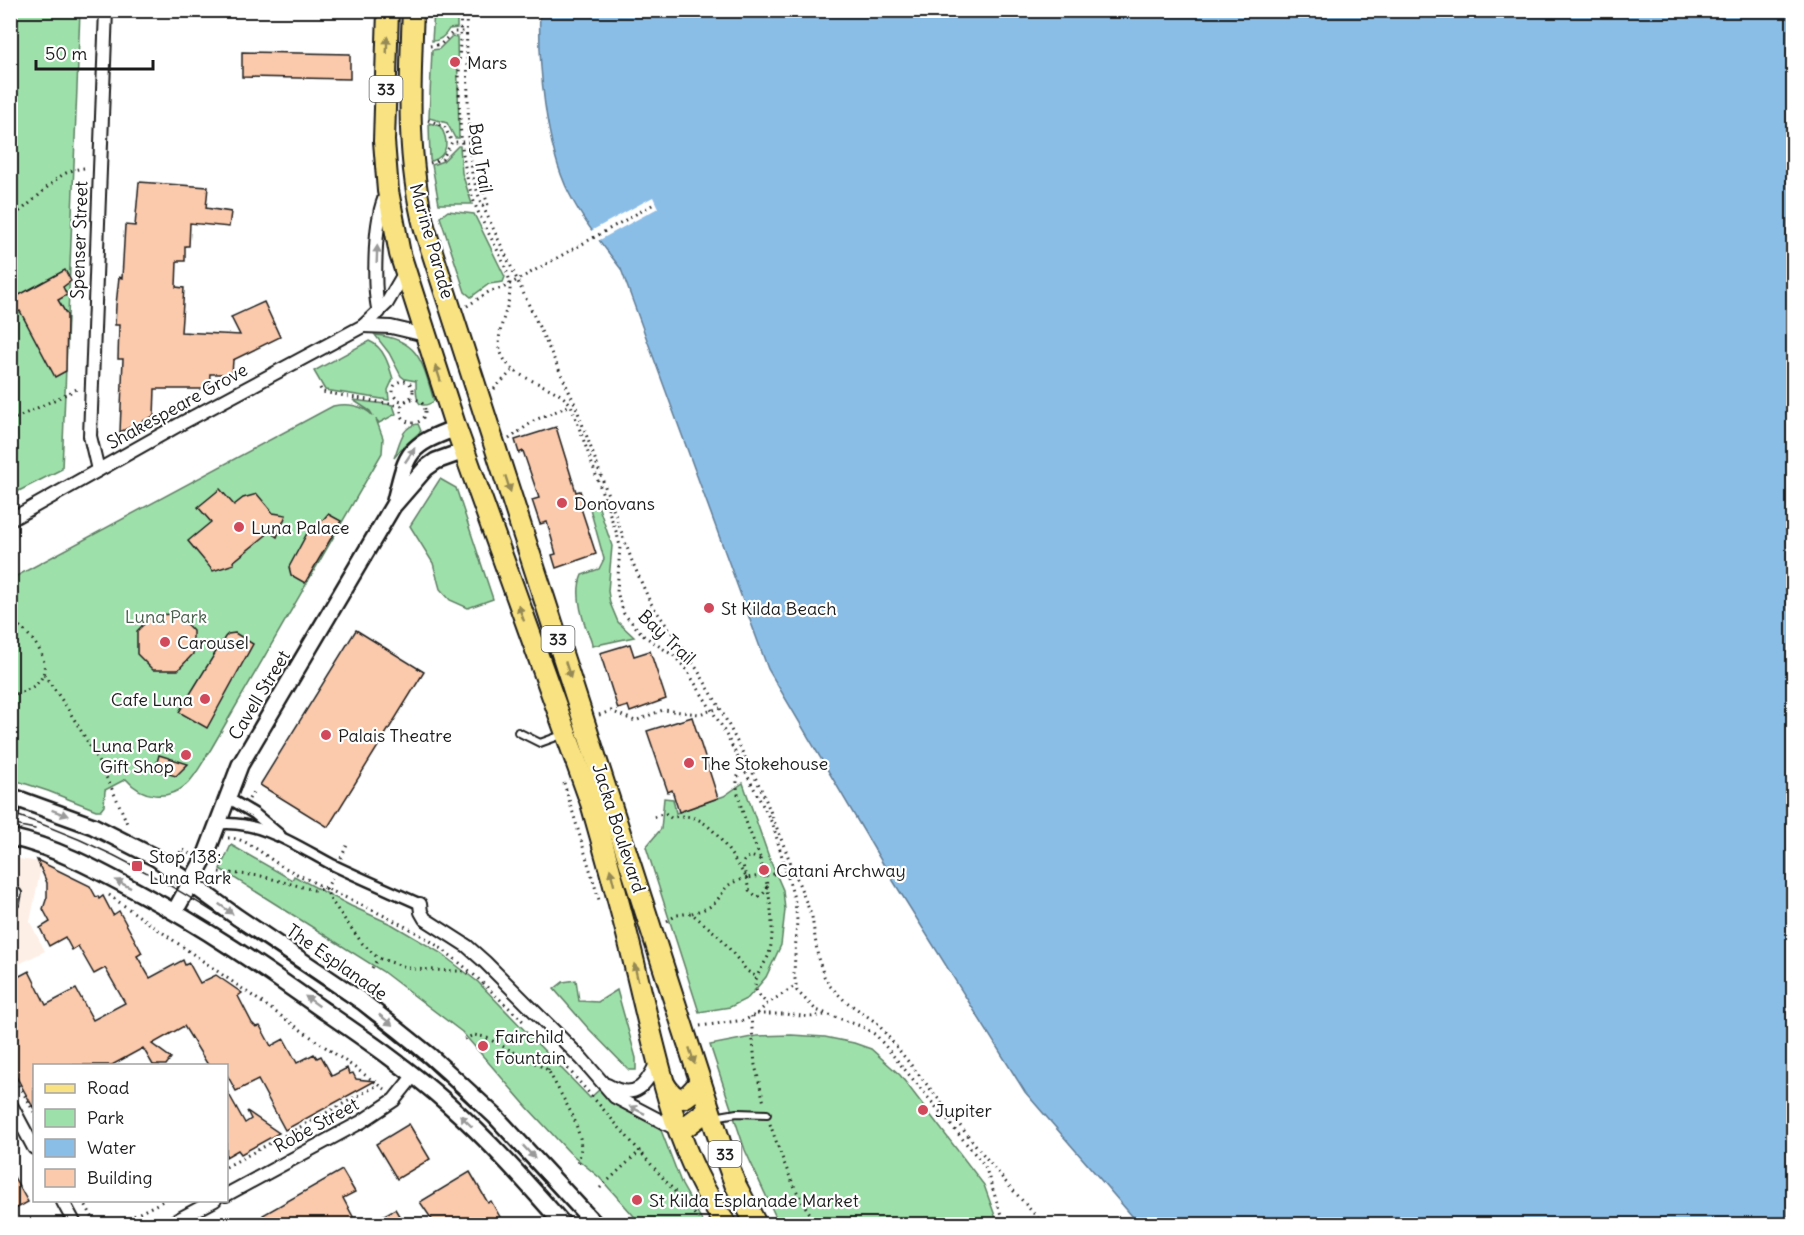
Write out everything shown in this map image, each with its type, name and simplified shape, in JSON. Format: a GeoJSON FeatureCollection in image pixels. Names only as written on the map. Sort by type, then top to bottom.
{"type":"FeatureCollection","features":[{"type":"Feature","properties":{"kind":"main road","name":"Marine Parade"},"geometry":{"type":"LineString","coordinates":[[388,10],[384,141],[394,230],[405,272],[464,451]]}},
{"type":"Feature","properties":{"kind":"main road","name":"Marine Parade"},"geometry":{"type":"LineString","coordinates":[[413,10],[410,118],[414,179],[425,230],[490,429]]}},
{"type":"Feature","properties":{"kind":"main road"},"geometry":{"type":"LineString","coordinates":[[456,428],[490,429]]}},
{"type":"Feature","properties":{"kind":"main road"},"geometry":{"type":"LineString","coordinates":[[464,451],[490,429]]}},
{"type":"Feature","properties":{"kind":"main road","name":"Jacka Boulevard"},"geometry":{"type":"LineString","coordinates":[[490,429],[700,1082],[735,1184],[756,1224]]}},
{"type":"Feature","properties":{"kind":"main road","name":"Jacka Boulevard"},"geometry":{"type":"LineString","coordinates":[[464,451],[591,803],[658,1060],[680,1131],[696,1171],[726,1224]]}},
{"type":"Feature","properties":{"kind":"main road"},"geometry":{"type":"LineString","coordinates":[[665,1085],[674,1096],[682,1098],[688,1096],[700,1082]]}},
{"type":"Feature","properties":{"kind":"main road"},"geometry":{"type":"LineString","coordinates":[[680,1131],[711,1113]]}},
{"type":"Feature","properties":{"kind":"street","name":"Spenser Street"},"geometry":{"type":"LineString","coordinates":[[98,470],[90,436],[106,10]]}},
{"type":"Feature","properties":{"kind":"street","name":"Marine Parade"},"geometry":{"type":"LineString","coordinates":[[380,312],[376,299],[378,231],[380,212],[388,191]]}},
{"type":"Feature","properties":{"kind":"street","name":"Shakespeare Grove"},"geometry":{"type":"LineString","coordinates":[[10,520],[363,326],[380,312],[405,272]]}},
{"type":"Feature","properties":{"kind":"street"},"geometry":{"type":"LineString","coordinates":[[363,326],[391,327],[425,335]]}},
{"type":"Feature","properties":{"kind":"street","name":"Cavell Street"},"geometry":{"type":"LineString","coordinates":[[393,506],[405,462],[412,450],[423,441],[456,428]]}},
{"type":"Feature","properties":{"kind":"street","name":"Cavell Street"},"geometry":{"type":"LineString","coordinates":[[175,911],[192,883],[219,824],[235,776],[248,750],[393,506],[426,468],[436,461],[464,451]]}},
{"type":"Feature","properties":{"kind":"street"},"geometry":{"type":"LineString","coordinates":[[10,815],[11,796]]}},
{"type":"Feature","properties":{"kind":"street","name":"The Esplanade"},"geometry":{"type":"LineString","coordinates":[[11,796],[107,832],[156,858],[237,917],[363,1002],[430,1056],[495,1116],[595,1224]]}},
{"type":"Feature","properties":{"kind":"street"},"geometry":{"type":"LineString","coordinates":[[228,798],[255,814],[285,838],[331,863],[420,904],[426,921],[467,946],[485,962],[623,1102],[680,1131]]}},
{"type":"Feature","properties":{"kind":"street"},"geometry":{"type":"LineString","coordinates":[[219,824],[246,826],[285,838]]}},
{"type":"Feature","properties":{"kind":"street"},"geometry":{"type":"LineString","coordinates":[[10,837],[34,844],[94,869],[175,911],[249,958],[414,1075],[447,1102],[563,1224]]}},
{"type":"Feature","properties":{"kind":"street"},"geometry":{"type":"LineString","coordinates":[[414,1075],[430,1056]]}},
{"type":"Feature","properties":{"kind":"street"},"geometry":{"type":"LineString","coordinates":[[601,1081],[615,1089],[635,1091],[646,1084],[658,1060]]}},
{"type":"Feature","properties":{"kind":"street","name":"Robe Street"},"geometry":{"type":"LineString","coordinates":[[228,1194],[361,1122],[394,1100],[414,1075]]}},
{"type":"Feature","properties":{"kind":"street"},"geometry":{"type":"LineString","coordinates":[[10,1103],[33,1146]]}},
{"type":"Feature","properties":{"kind":"street"},"geometry":{"type":"LineString","coordinates":[[63,1202],[75,1224]]}},
{"type":"Feature","properties":{"kind":"street"},"geometry":{"type":"LineString","coordinates":[[170,1224],[211,1202]]}},
{"type":"Feature","properties":{"kind":"lane"},"geometry":{"type":"LineString","coordinates":[[518,732],[540,743],[566,734]]}},
{"type":"Feature","properties":{"kind":"lane"},"geometry":{"type":"LineString","coordinates":[[10,885],[18,893],[16,903],[10,910]]}},
{"type":"Feature","properties":{"kind":"lane"},"geometry":{"type":"LineString","coordinates":[[711,1113],[767,1114]]}},
{"type":"Feature","properties":{"kind":"path","name":"Bay Trail"},"geometry":{"type":"LineString","coordinates":[[461,10],[463,142],[467,180],[472,197],[509,276],[509,299],[499,338],[504,358],[514,370]]}},
{"type":"Feature","properties":{"kind":"path"},"geometry":{"type":"LineString","coordinates":[[466,10],[468,142],[472,174],[482,205],[573,405],[607,489],[632,561],[650,602],[697,669],[764,792],[812,917],[819,963],[827,982],[844,1000],[872,1018],[882,1029],[990,1163],[1043,1224]]}},
{"type":"Feature","properties":{"kind":"path"},"geometry":{"type":"LineString","coordinates":[[430,46],[441,44],[449,33],[466,32]]}},
{"type":"Feature","properties":{"kind":"path"},"geometry":{"type":"LineString","coordinates":[[428,120],[444,126],[452,142]]}},
{"type":"Feature","properties":{"kind":"path"},"geometry":{"type":"LineString","coordinates":[[452,142],[468,142]]}},
{"type":"Feature","properties":{"kind":"path"},"geometry":{"type":"LineString","coordinates":[[429,163],[442,159],[452,142]]}},
{"type":"Feature","properties":{"kind":"path"},"geometry":{"type":"LineString","coordinates":[[10,219],[53,180],[78,168],[100,167]]}},
{"type":"Feature","properties":{"kind":"path"},"geometry":{"type":"LineString","coordinates":[[482,205],[488,205],[483,189]]}},
{"type":"Feature","properties":{"kind":"path"},"geometry":{"type":"LineString","coordinates":[[453,314],[490,291],[504,288],[654,204]]}},
{"type":"Feature","properties":{"kind":"path"},"geometry":{"type":"LineString","coordinates":[[491,392],[514,370],[555,390],[573,405]]}},
{"type":"Feature","properties":{"kind":"path"},"geometry":{"type":"LineString","coordinates":[[10,421],[92,382]]}},
{"type":"Feature","properties":{"kind":"path"},"geometry":{"type":"LineString","coordinates":[[424,411],[420,421],[410,423],[402,416],[402,406],[407,401],[414,394],[409,382],[399,382],[393,389],[394,395],[400,401],[407,401],[419,402],[429,417]]}},
{"type":"Feature","properties":{"kind":"path"},"geometry":{"type":"LineString","coordinates":[[320,388],[321,392],[402,406]]}},
{"type":"Feature","properties":{"kind":"path"},"geometry":{"type":"LineString","coordinates":[[511,443],[509,438],[535,420],[573,405]]}},
{"type":"Feature","properties":{"kind":"path","name":"Bay Trail"},"geometry":{"type":"LineString","coordinates":[[573,405],[620,546],[617,592],[624,614],[644,636],[674,656],[686,669],[712,710],[773,825],[795,902],[797,920],[795,986]]}},
{"type":"Feature","properties":{"kind":"path"},"geometry":{"type":"LineString","coordinates":[[602,491],[607,489]]}},
{"type":"Feature","properties":{"kind":"path"},"geometry":{"type":"LineString","coordinates":[[10,619],[25,629],[36,643],[44,656],[46,665],[44,675],[30,688],[10,695]]}},
{"type":"Feature","properties":{"kind":"path"},"geometry":{"type":"LineString","coordinates":[[44,675],[58,694],[111,787],[129,829]]}},
{"type":"Feature","properties":{"kind":"path"},"geometry":{"type":"LineString","coordinates":[[599,715],[611,711],[635,721],[663,710],[699,714],[720,708]]}},
{"type":"Feature","properties":{"kind":"path"},"geometry":{"type":"LineString","coordinates":[[747,760],[738,774],[737,795],[767,884],[771,912],[771,941],[769,953],[757,977],[756,991],[767,1004]]}},
{"type":"Feature","properties":{"kind":"path"},"geometry":{"type":"LineString","coordinates":[[561,777],[600,906]]}},
{"type":"Feature","properties":{"kind":"path"},"geometry":{"type":"LineString","coordinates":[[654,817],[665,813],[671,818],[679,815],[706,823],[747,878]]}},
{"type":"Feature","properties":{"kind":"path"},"geometry":{"type":"LineString","coordinates":[[225,844],[229,837],[239,840],[278,864],[426,938],[448,952],[524,1022]]}},
{"type":"Feature","properties":{"kind":"path"},"geometry":{"type":"LineString","coordinates":[[760,859],[750,856],[744,861],[749,890],[757,897],[764,893],[767,884]]}},
{"type":"Feature","properties":{"kind":"path"},"geometry":{"type":"LineString","coordinates":[[216,867],[217,872],[261,876],[314,890],[326,889]]}},
{"type":"Feature","properties":{"kind":"path"},"geometry":{"type":"LineString","coordinates":[[665,922],[677,915],[691,913],[712,905],[731,882],[795,870]]}},
{"type":"Feature","properties":{"kind":"path"},"geometry":{"type":"LineString","coordinates":[[326,889],[330,899],[362,943],[378,958],[412,969],[473,974]]}},
{"type":"Feature","properties":{"kind":"path"},"geometry":{"type":"LineString","coordinates":[[109,895],[385,1089]]}},
{"type":"Feature","properties":{"kind":"path"},"geometry":{"type":"LineString","coordinates":[[691,913],[720,937],[747,971],[757,977]]}},
{"type":"Feature","properties":{"kind":"path"},"geometry":{"type":"LineString","coordinates":[[372,968],[378,958]]}},
{"type":"Feature","properties":{"kind":"path"},"geometry":{"type":"LineString","coordinates":[[757,1014],[767,1004],[795,986],[808,1005],[824,1014],[863,1027],[876,1035],[985,1166],[1004,1224]]}},
{"type":"Feature","properties":{"kind":"path"},"geometry":{"type":"LineString","coordinates":[[684,1030],[717,1022],[745,1020],[757,1014],[810,1017],[824,1014]]}},
{"type":"Feature","properties":{"kind":"path"},"geometry":{"type":"LineString","coordinates":[[751,1016],[755,1065],[767,1114],[794,1183],[808,1212],[818,1224]]}},
{"type":"Feature","properties":{"kind":"path"},"geometry":{"type":"LineString","coordinates":[[876,1035],[882,1029]]}},
{"type":"Feature","properties":{"kind":"path"},"geometry":{"type":"LineString","coordinates":[[464,1039],[474,1035],[485,1037],[548,1070],[574,1118],[580,1138],[581,1153],[578,1166]]}},
{"type":"Feature","properties":{"kind":"path"},"geometry":{"type":"LineString","coordinates":[[554,1052],[703,1224]]}},
{"type":"Feature","properties":{"kind":"path"},"geometry":{"type":"LineString","coordinates":[[548,1070],[559,1058]]}},
{"type":"Feature","properties":{"kind":"path"},"geometry":{"type":"LineString","coordinates":[[10,1068],[33,1110]]}},
{"type":"Feature","properties":{"kind":"path"},"geometry":{"type":"LineString","coordinates":[[228,1166],[378,1085]]}},
{"type":"Feature","properties":{"kind":"path"},"geometry":{"type":"LineString","coordinates":[[600,1188],[640,1151]]}},
{"type":"Feature","properties":{"kind":"path"},"geometry":{"type":"LineString","coordinates":[[985,1166],[990,1163]]}},
{"type":"Feature","properties":{"kind":"path"},"geometry":{"type":"LineString","coordinates":[[84,1202],[96,1224]]}},
{"type":"Feature","properties":{"kind":"path"},"geometry":{"type":"LineString","coordinates":[[118,1224],[161,1202]]}},
{"type":"Feature","properties":{"kind":"shaded area"},"geometry":{"type":"Polygon","coordinates":[[[11,858],[42,862],[30,922],[45,951],[11,968],[11,858]]]}},
{"type":"Feature","properties":{"kind":"green space"},"geometry":{"type":"Polygon","coordinates":[[[10,11],[80,11],[62,469],[11,495],[10,11]]]}},
{"type":"Feature","properties":{"kind":"green space"},"geometry":{"type":"Polygon","coordinates":[[[434,11],[457,11],[457,28],[449,29],[442,38],[432,41],[434,11]]]}},
{"type":"Feature","properties":{"kind":"green space"},"geometry":{"type":"Polygon","coordinates":[[[452,36],[457,37],[459,138],[455,138],[447,123],[429,118],[432,50],[439,49],[452,36]]]}},
{"type":"Feature","properties":{"kind":"green space"},"geometry":{"type":"Polygon","coordinates":[[[429,123],[440,126],[446,142],[442,155],[432,161],[430,160],[429,123]]]}},
{"type":"Feature","properties":{"kind":"green space"},"geometry":{"type":"Polygon","coordinates":[[[460,146],[462,173],[472,204],[439,204],[432,165],[443,161],[460,146]]]}},
{"type":"Feature","properties":{"kind":"green space"},"geometry":{"type":"Polygon","coordinates":[[[448,211],[474,214],[505,277],[503,282],[489,284],[471,297],[465,292],[440,217],[448,211]]]}},
{"type":"Feature","properties":{"kind":"green space"},"geometry":{"type":"Polygon","coordinates":[[[375,335],[390,337],[411,348],[422,365],[434,401],[420,404],[416,381],[401,376],[389,353],[375,335]]]}},
{"type":"Feature","properties":{"kind":"green space"},"geometry":{"type":"Polygon","coordinates":[[[369,341],[379,348],[390,368],[393,379],[388,390],[389,400],[325,390],[314,371],[369,341]]]}},
{"type":"Feature","properties":{"kind":"green space","name":"Luna Park"},"geometry":{"type":"Polygon","coordinates":[[[353,400],[393,405],[396,414],[379,423],[376,419],[383,438],[382,453],[211,749],[190,781],[179,790],[155,795],[139,790],[126,779],[105,790],[104,806],[101,810],[96,810],[11,779],[11,579],[333,406],[354,406],[364,409],[373,416],[370,411],[353,400]]]}},
{"type":"Feature","properties":{"kind":"green space"},"geometry":{"type":"Polygon","coordinates":[[[418,424],[421,431],[394,458],[405,432],[412,425],[418,424]]]}},
{"type":"Feature","properties":{"kind":"green space"},"geometry":{"type":"Polygon","coordinates":[[[440,479],[456,488],[493,599],[468,608],[450,600],[440,589],[433,563],[410,526],[440,479]]]}},
{"type":"Feature","properties":{"kind":"green space"},"geometry":{"type":"Polygon","coordinates":[[[596,499],[612,546],[608,591],[610,603],[618,622],[634,637],[592,646],[582,615],[579,594],[582,575],[599,569],[604,559],[589,505],[596,499]]]}},
{"type":"Feature","properties":{"kind":"green space"},"geometry":{"type":"Polygon","coordinates":[[[743,783],[783,890],[785,910],[781,945],[766,977],[748,998],[730,1007],[699,1012],[646,847],[661,829],[664,798],[673,799],[676,813],[724,796],[743,783]]]}},
{"type":"Feature","properties":{"kind":"green space"},"geometry":{"type":"Polygon","coordinates":[[[231,845],[292,880],[294,876],[393,925],[439,952],[478,982],[590,1098],[599,1090],[614,1101],[659,1125],[682,1185],[704,1224],[641,1224],[600,1178],[569,1152],[527,1107],[462,1032],[382,971],[220,869],[231,845]]]}},
{"type":"Feature","properties":{"kind":"green space"},"geometry":{"type":"Polygon","coordinates":[[[576,980],[579,1001],[598,1002],[617,990],[636,1058],[636,1070],[629,1070],[554,989],[563,982],[576,980]]]}},
{"type":"Feature","properties":{"kind":"green space"},"geometry":{"type":"Polygon","coordinates":[[[757,1036],[825,1037],[871,1049],[900,1075],[984,1185],[998,1224],[813,1224],[807,1216],[798,1219],[781,1218],[779,1224],[745,1150],[710,1045],[757,1036]]]}},
{"type":"Feature","properties":{"kind":"water"},"geometry":{"type":"Polygon","coordinates":[[[540,10],[1793,11],[1793,1224],[1139,1224],[1025,1092],[892,879],[768,669],[621,269],[580,213],[561,174],[554,152],[545,103],[540,54],[540,10]]]}},
{"type":"Feature","properties":{"kind":"pier"},"geometry":{"type":"Polygon","coordinates":[[[653,197],[658,208],[596,242],[589,232],[653,197]]]}},
{"type":"Feature","properties":{"kind":"building"},"geometry":{"type":"Polygon","coordinates":[[[242,52],[350,54],[350,79],[242,77],[242,52]]]}},
{"type":"Feature","properties":{"kind":"building"},"geometry":{"type":"Polygon","coordinates":[[[139,182],[208,187],[206,208],[231,212],[229,227],[190,223],[189,246],[185,246],[185,261],[177,261],[176,287],[184,288],[181,332],[240,335],[231,317],[264,302],[280,337],[233,360],[232,374],[210,374],[209,389],[155,389],[154,416],[120,432],[123,359],[118,359],[119,325],[115,325],[116,305],[119,277],[122,278],[125,225],[135,226],[139,182]]]}},
{"type":"Feature","properties":{"kind":"building"},"geometry":{"type":"Polygon","coordinates":[[[65,270],[71,281],[63,287],[67,295],[58,300],[67,315],[66,371],[55,377],[20,311],[10,316],[10,300],[65,270]]]}},
{"type":"Feature","properties":{"kind":"building"},"geometry":{"type":"Polygon","coordinates":[[[556,427],[576,492],[580,491],[585,504],[580,505],[596,554],[556,568],[552,555],[556,554],[547,522],[540,524],[532,500],[539,498],[523,451],[519,453],[515,440],[556,427]]]}},
{"type":"Feature","properties":{"kind":"building","name":"Luna Palace"},"geometry":{"type":"Polygon","coordinates":[[[220,489],[234,505],[243,498],[257,494],[273,513],[286,515],[277,537],[270,532],[233,562],[234,564],[213,571],[188,541],[211,522],[198,507],[220,489]]]}},
{"type":"Feature","properties":{"kind":"building"},"geometry":{"type":"Polygon","coordinates":[[[328,514],[341,521],[305,583],[291,575],[289,567],[311,526],[316,528],[328,514]]]}},
{"type":"Feature","properties":{"kind":"building","name":"Carousel"},"geometry":{"type":"Polygon","coordinates":[[[177,614],[193,631],[193,654],[178,670],[153,670],[137,654],[137,631],[153,615],[177,614]]]}},
{"type":"Feature","properties":{"kind":"building","name":"Palais Theatre"},"geometry":{"type":"Polygon","coordinates":[[[356,630],[424,672],[328,827],[260,785],[356,630]]]}},
{"type":"Feature","properties":{"kind":"building"},"geometry":{"type":"Polygon","coordinates":[[[235,633],[253,644],[207,728],[179,712],[225,637],[235,633]]]}},
{"type":"Feature","properties":{"kind":"building"},"geometry":{"type":"Polygon","coordinates":[[[630,644],[634,656],[650,651],[666,699],[630,712],[628,706],[618,709],[600,653],[630,644]]]}},
{"type":"Feature","properties":{"kind":"building"},"geometry":{"type":"Polygon","coordinates":[[[692,717],[718,798],[679,812],[672,790],[668,792],[647,731],[692,717]]]}},
{"type":"Feature","properties":{"kind":"building"},"geometry":{"type":"Polygon","coordinates":[[[159,755],[188,764],[176,776],[155,770],[159,755]]]}},
{"type":"Feature","properties":{"kind":"building"},"geometry":{"type":"Polygon","coordinates":[[[37,860],[90,886],[99,899],[103,896],[113,915],[119,911],[142,953],[137,956],[150,978],[183,960],[185,965],[189,963],[200,983],[216,975],[242,993],[238,996],[252,1023],[256,1027],[260,1026],[271,1046],[284,1039],[297,1063],[314,1054],[317,1058],[321,1056],[332,1076],[347,1068],[349,1074],[353,1073],[356,1079],[375,1081],[285,1130],[258,1080],[236,1091],[228,1077],[228,1064],[207,1064],[184,1026],[152,1044],[171,1058],[167,1064],[152,1064],[143,1048],[114,1064],[33,1064],[33,1107],[10,1065],[10,981],[29,971],[46,1005],[76,989],[93,1020],[125,1003],[105,968],[94,974],[78,946],[72,950],[65,937],[49,946],[40,928],[50,922],[43,909],[47,897],[47,883],[37,860]]]}},
{"type":"Feature","properties":{"kind":"building"},"geometry":{"type":"Polygon","coordinates":[[[228,1093],[245,1123],[251,1119],[247,1111],[279,1133],[241,1154],[238,1150],[228,1156],[228,1093]]]}},
{"type":"Feature","properties":{"kind":"building"},"geometry":{"type":"Polygon","coordinates":[[[409,1124],[430,1159],[397,1179],[376,1144],[409,1124]]]}},
{"type":"Feature","properties":{"kind":"building"},"geometry":{"type":"Polygon","coordinates":[[[10,1170],[28,1202],[10,1212],[10,1170]]]}},
{"type":"Feature","properties":{"kind":"building"},"geometry":{"type":"Polygon","coordinates":[[[342,1170],[355,1192],[343,1198],[357,1224],[267,1224],[263,1215],[342,1170]]]}},
{"type":"Feature","properties":{"kind":"building"},"geometry":{"type":"Polygon","coordinates":[[[470,1172],[488,1203],[491,1201],[504,1224],[435,1224],[420,1202],[470,1172]]]}},
{"type":"Feature","properties":{"kind":"building"},"geometry":{"type":"Polygon","coordinates":[[[395,1209],[404,1224],[368,1224],[395,1209]]]}},
{"type":"Feature","properties":{"kind":"tram line"},"geometry":{"type":"LineString","coordinates":[[10,813],[82,840],[148,873],[243,931],[352,1004],[407,1047],[467,1100],[583,1224]]}},
{"type":"Feature","properties":{"kind":"tram line"},"geometry":{"type":"LineString","coordinates":[[10,824],[35,829]]}},
{"type":"Feature","properties":{"kind":"place","name":"Mars"},"geometry":{"type":"Point","coordinates":[455,62]}},
{"type":"Feature","properties":{"kind":"place","name":"Donovans"},"geometry":{"type":"Point","coordinates":[562,503]}},
{"type":"Feature","properties":{"kind":"place","name":"Luna Palace"},"geometry":{"type":"Point","coordinates":[239,527]}},
{"type":"Feature","properties":{"kind":"place","name":"St Kilda Beach"},"geometry":{"type":"Point","coordinates":[709,608]}},
{"type":"Feature","properties":{"kind":"place","name":"Carousel"},"geometry":{"type":"Point","coordinates":[165,642]}},
{"type":"Feature","properties":{"kind":"place","name":"Cafe Luna"},"geometry":{"type":"Point","coordinates":[205,699]}},
{"type":"Feature","properties":{"kind":"place","name":"Palais Theatre"},"geometry":{"type":"Point","coordinates":[326,735]}},
{"type":"Feature","properties":{"kind":"place","name":"Luna Park Gift Shop"},"geometry":{"type":"Point","coordinates":[186,755]}},
{"type":"Feature","properties":{"kind":"place","name":"The Stokehouse"},"geometry":{"type":"Point","coordinates":[689,763]}},
{"type":"Feature","properties":{"kind":"place","name":"Stop 138: Luna Park"},"geometry":{"type":"Point","coordinates":[137,866]}},
{"type":"Feature","properties":{"kind":"place","name":"Catani Archway"},"geometry":{"type":"Point","coordinates":[764,870]}},
{"type":"Feature","properties":{"kind":"place","name":"Fairchild Fountain"},"geometry":{"type":"Point","coordinates":[483,1046]}},
{"type":"Feature","properties":{"kind":"place","name":"Jupiter"},"geometry":{"type":"Point","coordinates":[923,1110]}},
{"type":"Feature","properties":{"kind":"place","name":"St Kilda Esplanade Market"},"geometry":{"type":"Point","coordinates":[637,1200]}}]}
